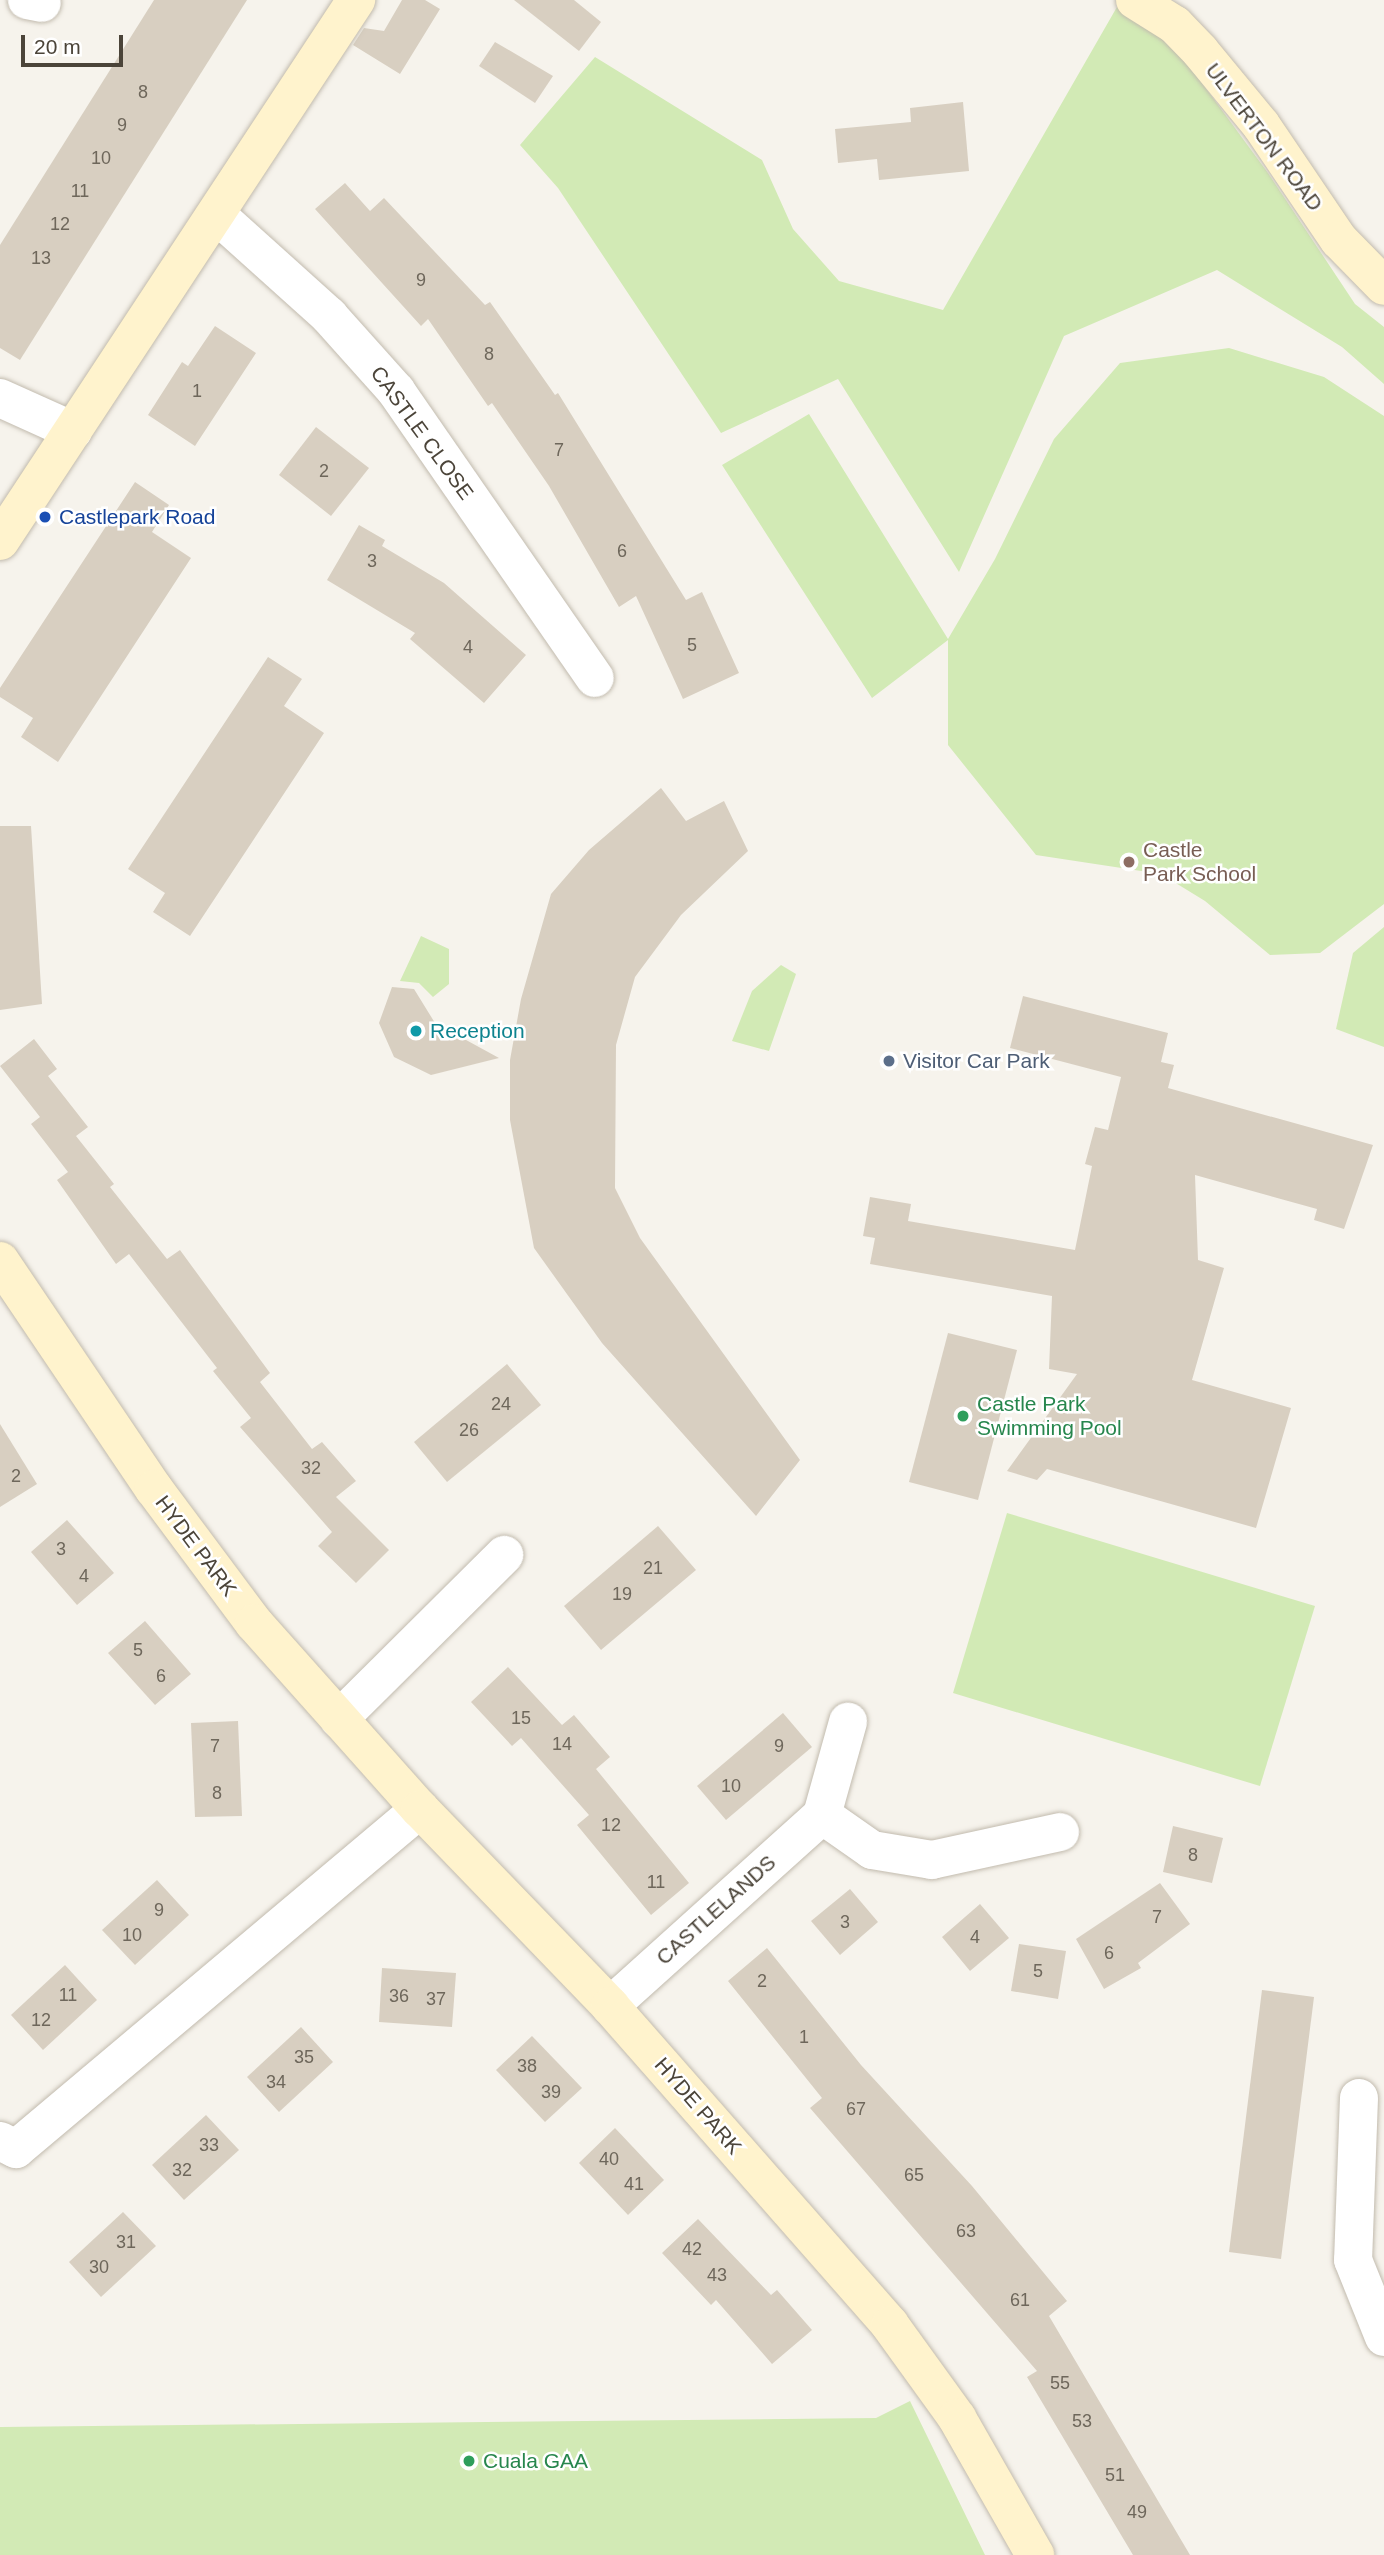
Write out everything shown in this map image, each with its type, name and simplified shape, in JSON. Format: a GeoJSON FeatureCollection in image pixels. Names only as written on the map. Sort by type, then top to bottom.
{"type":"FeatureCollection","features":[{"type":"Feature","properties":{"kind":"street"},"geometry":{"type":"LineString","coordinates":[[0,541],[356,0]]}},
{"type":"Feature","properties":{"kind":"street","name":"ULVERTON ROAD"},"geometry":{"type":"LineString","coordinates":[[1135,0],[1175,25],[1200,51],[1261,125],[1339,240],[1384,286]]}},
{"type":"Feature","properties":{"kind":"street","name":"CASTLE CLOSE"},"geometry":{"type":"LineString","coordinates":[[217,215],[329,316],[396,391],[595,678]]}},
{"type":"Feature","properties":{"kind":"street"},"geometry":{"type":"LineString","coordinates":[[0,398],[73,431]]}},
{"type":"Feature","properties":{"kind":"street","name":"HYDE PARK"},"geometry":{"type":"LineString","coordinates":[[0,1261],[163,1500],[254,1623],[420,1809],[610,2006],[890,2325],[957,2418],[1035,2555]]}},
{"type":"Feature","properties":{"kind":"street"},"geometry":{"type":"LineString","coordinates":[[339,1718],[503,1555]]}},
{"type":"Feature","properties":{"kind":"street"},"geometry":{"type":"LineString","coordinates":[[848,1722],[822,1815],[872,1850],[932,1860],[1060,1832]]}},
{"type":"Feature","properties":{"kind":"street"},"geometry":{"type":"LineString","coordinates":[[0,2141],[16,2149],[420,1809]]}},
{"type":"Feature","properties":{"kind":"street","name":"CASTLELANDS"},"geometry":{"type":"LineString","coordinates":[[610,2006],[822,1815]]}},
{"type":"Feature","properties":{"kind":"street"},"geometry":{"type":"LineString","coordinates":[[1359,2098],[1353,2260],[1384,2337]]}},
{"type":"Feature","properties":{"kind":"green space"},"geometry":{"type":"Polygon","coordinates":[[[1121,0],[1188,64],[1268,173],[1355,304],[1384,327],[1384,384],[1342,347],[1217,270],[1064,336],[959,572],[838,379],[721,433],[558,188],[520,145],[595,57],[762,160],[793,229],[839,281],[943,310],[1121,0]]]}},
{"type":"Feature","properties":{"kind":"green space"},"geometry":{"type":"Polygon","coordinates":[[[1229,348],[1324,377],[1384,416],[1384,904],[1320,953],[1270,955],[1205,901],[1161,874],[1036,855],[948,745],[948,640],[872,698],[722,465],[809,414],[948,639],[995,559],[1054,439],[1120,363],[1229,348]]]}},
{"type":"Feature","properties":{"kind":"green space"},"geometry":{"type":"Polygon","coordinates":[[[1384,927],[1384,1047],[1336,1029],[1353,953],[1384,927]]]}},
{"type":"Feature","properties":{"kind":"green space"},"geometry":{"type":"Polygon","coordinates":[[[421,936],[449,949],[449,984],[433,997],[419,983],[400,981],[421,936]]]}},
{"type":"Feature","properties":{"kind":"green space"},"geometry":{"type":"Polygon","coordinates":[[[781,965],[796,974],[769,1051],[732,1041],[752,991],[781,965]]]}},
{"type":"Feature","properties":{"kind":"green space"},"geometry":{"type":"Polygon","coordinates":[[[1007,1513],[1315,1606],[1260,1786],[953,1693],[1007,1513]]]}},
{"type":"Feature","properties":{"kind":"green space","name":"Cuala GAA"},"geometry":{"type":"Polygon","coordinates":[[[910,2401],[985,2555],[0,2555],[0,2427],[876,2418],[910,2401]]]}},
{"type":"Feature","properties":{"kind":"building"},"geometry":{"type":"Polygon","coordinates":[[[154,0],[247,0],[20,360],[0,348],[0,245],[154,0]]]}},
{"type":"Feature","properties":{"kind":"building"},"geometry":{"type":"Polygon","coordinates":[[[402,0],[425,0],[440,9],[400,74],[353,45],[364,28],[384,31],[402,0]]]}},
{"type":"Feature","properties":{"kind":"building"},"geometry":{"type":"Polygon","coordinates":[[[514,0],[574,0],[601,22],[579,51],[514,0]]]}},
{"type":"Feature","properties":{"kind":"building"},"geometry":{"type":"Polygon","coordinates":[[[495,42],[553,76],[535,103],[479,66],[495,42]]]}},
{"type":"Feature","properties":{"kind":"building"},"geometry":{"type":"Polygon","coordinates":[[[963,102],[969,171],[879,180],[877,159],[838,163],[835,129],[911,122],[910,108],[963,102]]]}},
{"type":"Feature","properties":{"kind":"building"},"geometry":{"type":"Polygon","coordinates":[[[345,183],[370,211],[384,198],[485,305],[490,302],[555,395],[558,393],[686,600],[702,592],[739,673],[683,699],[636,596],[619,607],[549,486],[492,403],[488,406],[428,319],[421,326],[315,209],[345,183]]]}},
{"type":"Feature","properties":{"kind":"building"},"geometry":{"type":"Polygon","coordinates":[[[215,326],[256,353],[195,446],[148,415],[182,362],[188,366],[215,326]]]}},
{"type":"Feature","properties":{"kind":"building"},"geometry":{"type":"Polygon","coordinates":[[[316,427],[369,468],[331,516],[279,475],[316,427]]]}},
{"type":"Feature","properties":{"kind":"building"},"geometry":{"type":"Polygon","coordinates":[[[135,482],[169,505],[152,532],[191,558],[58,762],[21,737],[33,718],[0,697],[0,688],[135,482]]]}},
{"type":"Feature","properties":{"kind":"building"},"geometry":{"type":"Polygon","coordinates":[[[359,525],[385,540],[382,546],[444,583],[526,655],[484,703],[410,639],[415,633],[327,580],[359,525]]]}},
{"type":"Feature","properties":{"kind":"building"},"geometry":{"type":"Polygon","coordinates":[[[268,657],[302,679],[284,706],[324,733],[190,936],[153,912],[165,893],[128,869],[268,657]]]}},
{"type":"Feature","properties":{"kind":"building"},"geometry":{"type":"Polygon","coordinates":[[[661,788],[686,821],[724,801],[748,851],[681,915],[635,977],[616,1045],[615,1188],[640,1238],[800,1460],[756,1516],[602,1343],[534,1248],[510,1120],[510,1060],[521,999],[551,894],[589,850],[661,788]]]}},
{"type":"Feature","properties":{"kind":"building"},"geometry":{"type":"Polygon","coordinates":[[[0,826],[31,826],[42,1004],[0,1010],[0,826]]]}},
{"type":"Feature","properties":{"kind":"building","name":"Reception"},"geometry":{"type":"Polygon","coordinates":[[[392,987],[414,989],[435,1023],[499,1058],[431,1075],[394,1057],[379,1023],[392,987]]]}},
{"type":"Feature","properties":{"kind":"building"},"geometry":{"type":"Polygon","coordinates":[[[1023,996],[1168,1033],[1161,1062],[1174,1065],[1168,1088],[1373,1145],[1344,1229],[1314,1220],[1317,1209],[1195,1175],[1198,1260],[1224,1268],[1192,1380],[1291,1408],[1256,1528],[1047,1469],[1037,1480],[1007,1471],[1077,1374],[1049,1369],[1052,1296],[870,1264],[875,1238],[863,1236],[870,1197],[911,1204],[908,1221],[1075,1250],[1092,1166],[1085,1164],[1095,1127],[1108,1130],[1121,1077],[1010,1048],[1023,996]]]}},
{"type":"Feature","properties":{"kind":"building"},"geometry":{"type":"Polygon","coordinates":[[[34,1039],[57,1069],[48,1076],[88,1127],[76,1136],[114,1184],[110,1187],[167,1259],[180,1250],[270,1373],[260,1382],[312,1449],[322,1442],[356,1481],[336,1497],[389,1550],[356,1583],[318,1546],[332,1532],[240,1427],[251,1418],[213,1371],[217,1368],[129,1254],[116,1264],[57,1180],[68,1172],[31,1124],[40,1117],[0,1066],[34,1039]]]}},
{"type":"Feature","properties":{"kind":"building","name":"Castle Park Swimming Pool"},"geometry":{"type":"Polygon","coordinates":[[[948,1333],[1017,1350],[978,1500],[909,1482],[948,1333]]]}},
{"type":"Feature","properties":{"kind":"building"},"geometry":{"type":"Polygon","coordinates":[[[507,1364],[541,1405],[447,1482],[414,1442],[507,1364]]]}},
{"type":"Feature","properties":{"kind":"building"},"geometry":{"type":"Polygon","coordinates":[[[0,1424],[37,1484],[0,1507],[0,1424]]]}},
{"type":"Feature","properties":{"kind":"building"},"geometry":{"type":"Polygon","coordinates":[[[67,1520],[114,1573],[77,1605],[31,1552],[67,1520]]]}},
{"type":"Feature","properties":{"kind":"building"},"geometry":{"type":"Polygon","coordinates":[[[658,1526],[696,1570],[601,1650],[564,1606],[658,1526]]]}},
{"type":"Feature","properties":{"kind":"building"},"geometry":{"type":"Polygon","coordinates":[[[145,1621],[191,1674],[155,1705],[108,1653],[145,1621]]]}},
{"type":"Feature","properties":{"kind":"building"},"geometry":{"type":"Polygon","coordinates":[[[508,1667],[562,1725],[574,1715],[610,1757],[596,1769],[689,1883],[651,1915],[577,1825],[589,1815],[521,1738],[512,1746],[471,1702],[508,1667]]]}},
{"type":"Feature","properties":{"kind":"building"},"geometry":{"type":"Polygon","coordinates":[[[783,1713],[812,1747],[726,1820],[697,1786],[783,1713]]]}},
{"type":"Feature","properties":{"kind":"building"},"geometry":{"type":"Polygon","coordinates":[[[238,1721],[242,1816],[195,1817],[191,1723],[238,1721]]]}},
{"type":"Feature","properties":{"kind":"building"},"geometry":{"type":"Polygon","coordinates":[[[1173,1826],[1223,1838],[1212,1883],[1163,1872],[1173,1826]]]}},
{"type":"Feature","properties":{"kind":"building"},"geometry":{"type":"Polygon","coordinates":[[[157,1880],[189,1915],[135,1965],[102,1930],[157,1880]]]}},
{"type":"Feature","properties":{"kind":"building"},"geometry":{"type":"Polygon","coordinates":[[[1160,1883],[1190,1924],[1138,1963],[1141,1968],[1104,1989],[1076,1939],[1160,1883]]]}},
{"type":"Feature","properties":{"kind":"building"},"geometry":{"type":"Polygon","coordinates":[[[850,1889],[878,1922],[840,1955],[811,1921],[850,1889]]]}},
{"type":"Feature","properties":{"kind":"building"},"geometry":{"type":"Polygon","coordinates":[[[980,1904],[1009,1938],[970,1971],[942,1937],[980,1904]]]}},
{"type":"Feature","properties":{"kind":"building"},"geometry":{"type":"Polygon","coordinates":[[[1019,1944],[1066,1951],[1058,1999],[1011,1991],[1019,1944]]]}},
{"type":"Feature","properties":{"kind":"building"},"geometry":{"type":"Polygon","coordinates":[[[767,1948],[861,2065],[972,2186],[1067,2301],[1049,2316],[1190,2555],[1133,2555],[1027,2377],[1037,2371],[810,2108],[822,2098],[728,1981],[767,1948]]]}},
{"type":"Feature","properties":{"kind":"building"},"geometry":{"type":"Polygon","coordinates":[[[65,1965],[97,2000],[43,2050],[11,2015],[65,1965]]]}},
{"type":"Feature","properties":{"kind":"building"},"geometry":{"type":"Polygon","coordinates":[[[382,1968],[456,1973],[452,2027],[379,2022],[382,1968]]]}},
{"type":"Feature","properties":{"kind":"building"},"geometry":{"type":"Polygon","coordinates":[[[1262,1990],[1314,1997],[1281,2259],[1229,2252],[1262,1990]]]}},
{"type":"Feature","properties":{"kind":"building"},"geometry":{"type":"Polygon","coordinates":[[[301,2027],[333,2062],[279,2112],[247,2077],[301,2027]]]}},
{"type":"Feature","properties":{"kind":"building"},"geometry":{"type":"Polygon","coordinates":[[[532,2036],[582,2088],[545,2122],[496,2070],[532,2036]]]}},
{"type":"Feature","properties":{"kind":"building"},"geometry":{"type":"Polygon","coordinates":[[[206,2115],[239,2150],[184,2200],[152,2165],[206,2115]]]}},
{"type":"Feature","properties":{"kind":"building"},"geometry":{"type":"Polygon","coordinates":[[[615,2128],[664,2180],[628,2215],[579,2163],[615,2128]]]}},
{"type":"Feature","properties":{"kind":"building"},"geometry":{"type":"Polygon","coordinates":[[[123,2212],[156,2246],[101,2297],[69,2262],[123,2212]]]}},
{"type":"Feature","properties":{"kind":"building"},"geometry":{"type":"Polygon","coordinates":[[[698,2219],[771,2295],[777,2290],[812,2330],[772,2364],[716,2300],[711,2305],[662,2253],[698,2219]]]}},
{"type":"Feature","properties":{"kind":"place","name":"Castlepark Road"},"geometry":{"type":"Point","coordinates":[45,517]}},
{"type":"Feature","properties":{"kind":"place","name":"Castle Park School"},"geometry":{"type":"Point","coordinates":[1129,862]}},
{"type":"Feature","properties":{"kind":"place","name":"Reception"},"geometry":{"type":"Point","coordinates":[416,1031]}},
{"type":"Feature","properties":{"kind":"place","name":"Visitor Car Park"},"geometry":{"type":"Point","coordinates":[889,1061]}},
{"type":"Feature","properties":{"kind":"place","name":"Castle Park Swimming Pool"},"geometry":{"type":"Point","coordinates":[963,1416]}},
{"type":"Feature","properties":{"kind":"place","name":"Cuala GAA"},"geometry":{"type":"Point","coordinates":[469,2461]}}]}
